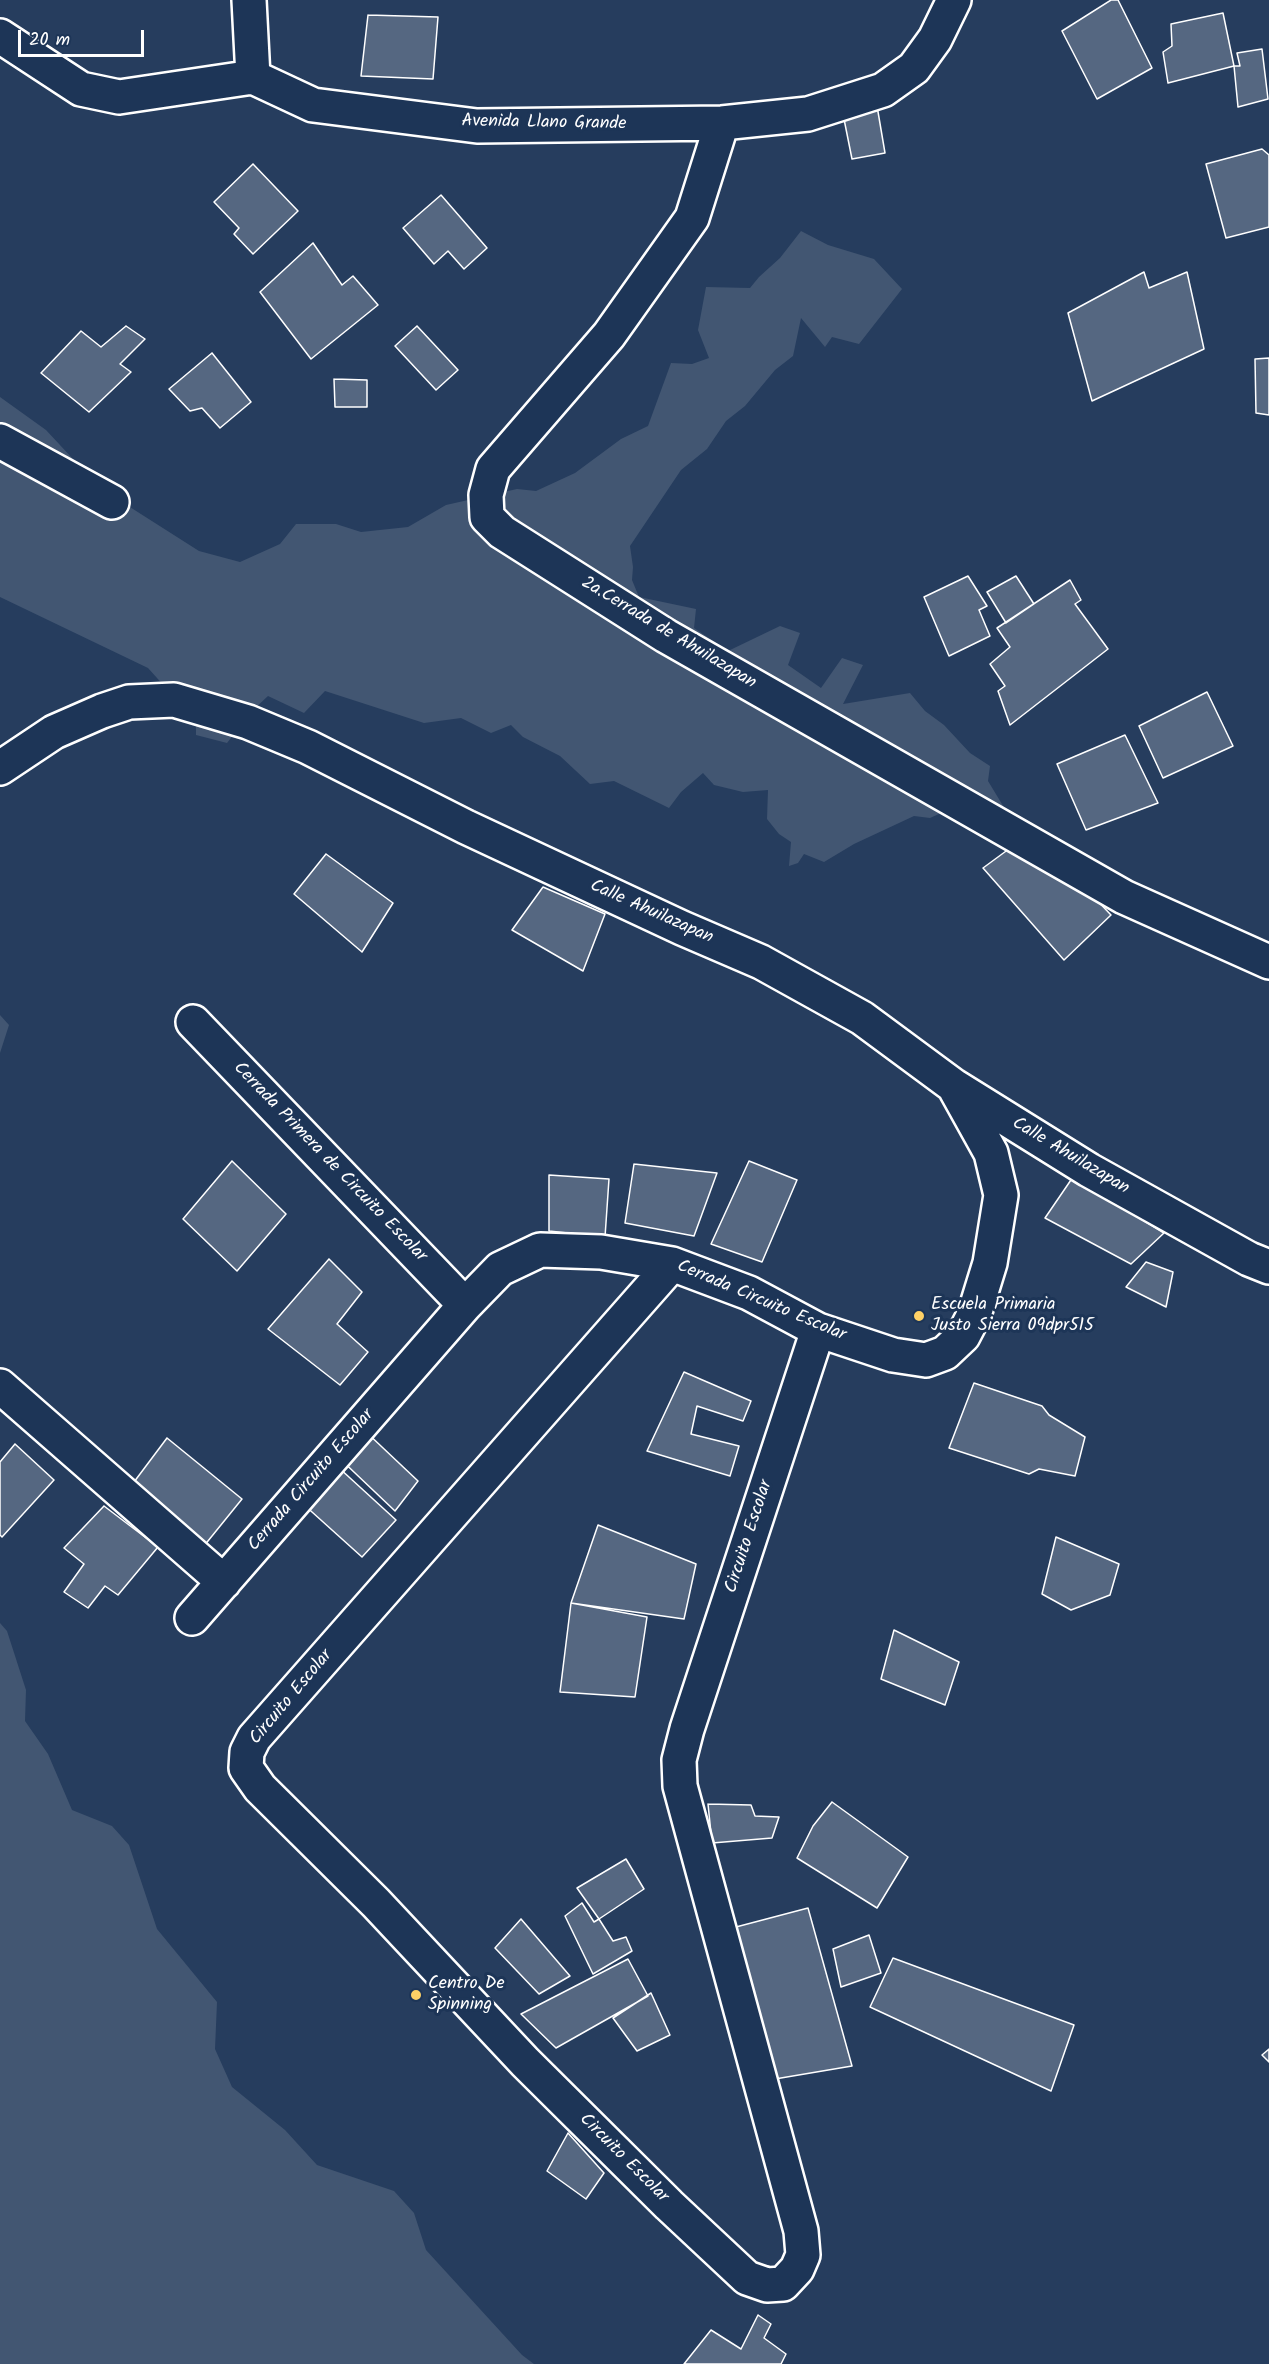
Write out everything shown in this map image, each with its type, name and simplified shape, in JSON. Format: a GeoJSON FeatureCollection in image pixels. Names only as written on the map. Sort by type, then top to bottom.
{"type":"FeatureCollection","features":[{"type":"Feature","properties":{"kind":"street"},"geometry":{"type":"LineString","coordinates":[[0,36],[81,89],[119,97],[253,77],[249,0]]}},
{"type":"Feature","properties":{"kind":"street","name":"Avenida Llano Grande"},"geometry":{"type":"LineString","coordinates":[[253,77],[313,105],[477,126],[722,123],[808,114],[883,90],[914,68],[935,39],[954,0]]}},
{"type":"Feature","properties":{"kind":"street","name":"2a.Cerrada de Ahuilazapan"},"geometry":{"type":"LineString","coordinates":[[722,123],[692,218],[609,335],[493,469],[486,495],[487,517],[502,532],[666,636],[1124,897],[1269,962]]}},
{"type":"Feature","properties":{"kind":"street"},"geometry":{"type":"LineString","coordinates":[[0,441],[111,502]]}},
{"type":"Feature","properties":{"kind":"street","name":"Calle Ahuilazapan"},"geometry":{"type":"LineString","coordinates":[[0,768],[54,732],[129,702],[174,700],[248,722],[308,747],[487,838],[761,962],[862,1018],[954,1086],[1089,1170],[1239,1253],[1269,1267]]}},
{"type":"Feature","properties":{"kind":"street","name":"Cerrada Primera de Circuito Escolar"},"geometry":{"type":"LineString","coordinates":[[193,1022],[465,1305]]}},
{"type":"Feature","properties":{"kind":"street","name":"Cerrada Circuito Escolar"},"geometry":{"type":"LineString","coordinates":[[192,1618],[465,1305],[500,1269],[540,1250],[601,1252],[672,1264],[749,1293],[818,1330],[893,1355],[926,1360],[945,1353],[963,1336],[975,1316],[990,1263],[1001,1196],[991,1153],[954,1086]]}},
{"type":"Feature","properties":{"kind":"street","name":"Circuito Escolar"},"geometry":{"type":"LineString","coordinates":[[672,1264],[254,1738],[247,1752],[246,1768],[260,1788],[376,1903],[525,2062],[747,2278],[767,2285],[783,2284],[797,2269],[803,2255],[801,2231],[680,1786],[679,1760],[687,1729],[818,1330]]}},
{"type":"Feature","properties":{"kind":"street"},"geometry":{"type":"LineString","coordinates":[[0,1386],[224,1582]]}},
{"type":"Feature","properties":{"kind":"shaded area"},"geometry":{"type":"Polygon","coordinates":[[[801,231],[828,245],[874,259],[902,289],[859,344],[832,337],[825,347],[801,318],[793,356],[775,370],[745,406],[726,421],[707,449],[681,470],[630,546],[632,580],[639,597],[696,609],[694,628],[728,651],[780,626],[800,633],[788,665],[821,688],[842,658],[863,665],[843,704],[910,693],[925,711],[944,725],[970,753],[990,766],[988,781],[1008,814],[950,809],[930,818],[914,816],[854,844],[824,862],[804,854],[798,863],[789,866],[791,842],[779,834],[767,819],[768,790],[743,792],[714,785],[703,773],[681,792],[669,808],[614,781],[590,784],[560,756],[523,737],[511,725],[491,733],[461,718],[424,723],[325,691],[304,713],[268,696],[252,711],[227,743],[196,735],[196,715],[175,698],[148,668],[0,597],[0,397],[46,430],[100,488],[199,551],[240,562],[280,544],[296,524],[336,524],[361,532],[408,527],[446,505],[517,489],[536,491],[575,473],[621,439],[648,426],[671,363],[692,364],[709,358],[698,330],[706,287],[750,288],[780,258],[801,231]]]}},
{"type":"Feature","properties":{"kind":"shaded area"},"geometry":{"type":"Polygon","coordinates":[[[0,1015],[9,1025],[0,1053],[0,1015]]]}},
{"type":"Feature","properties":{"kind":"shaded area"},"geometry":{"type":"Polygon","coordinates":[[[0,1623],[7,1631],[26,1690],[25,1721],[48,1754],[72,1810],[112,1826],[129,1845],[157,1929],[217,2002],[215,2049],[232,2087],[285,2130],[317,2165],[394,2191],[414,2213],[426,2250],[522,2355],[534,2364],[0,2364],[0,1623]]]}},
{"type":"Feature","properties":{"kind":"building"},"geometry":{"type":"Polygon","coordinates":[[[1111,0],[1118,0],[1152,68],[1097,99],[1062,31],[1111,0]]]}},
{"type":"Feature","properties":{"kind":"building"},"geometry":{"type":"Polygon","coordinates":[[[1223,13],[1234,66],[1168,83],[1163,52],[1172,46],[1171,24],[1223,13]]]}},
{"type":"Feature","properties":{"kind":"building"},"geometry":{"type":"Polygon","coordinates":[[[368,15],[438,17],[433,79],[361,76],[368,15]]]}},
{"type":"Feature","properties":{"kind":"building"},"geometry":{"type":"Polygon","coordinates":[[[1262,49],[1268,99],[1238,107],[1234,66],[1240,66],[1237,53],[1262,49]]]}},
{"type":"Feature","properties":{"kind":"building"},"geometry":{"type":"Polygon","coordinates":[[[876,100],[885,153],[852,159],[842,109],[876,100]]]}},
{"type":"Feature","properties":{"kind":"building"},"geometry":{"type":"Polygon","coordinates":[[[1262,149],[1269,155],[1269,227],[1226,238],[1206,164],[1262,149]]]}},
{"type":"Feature","properties":{"kind":"building"},"geometry":{"type":"Polygon","coordinates":[[[253,164],[298,211],[253,254],[234,234],[239,228],[214,202],[253,164]]]}},
{"type":"Feature","properties":{"kind":"building"},"geometry":{"type":"Polygon","coordinates":[[[441,195],[487,248],[464,269],[448,251],[434,264],[403,228],[441,195]]]}},
{"type":"Feature","properties":{"kind":"building"},"geometry":{"type":"Polygon","coordinates":[[[313,243],[342,285],[353,276],[378,305],[311,359],[260,292],[313,243]]]}},
{"type":"Feature","properties":{"kind":"building"},"geometry":{"type":"Polygon","coordinates":[[[1144,272],[1149,288],[1187,272],[1204,349],[1092,401],[1068,313],[1144,272]]]}},
{"type":"Feature","properties":{"kind":"building"},"geometry":{"type":"Polygon","coordinates":[[[126,326],[145,339],[120,364],[131,372],[89,412],[41,373],[81,331],[101,347],[126,326]]]}},
{"type":"Feature","properties":{"kind":"building"},"geometry":{"type":"Polygon","coordinates":[[[417,326],[458,370],[436,390],[395,346],[417,326]]]}},
{"type":"Feature","properties":{"kind":"building"},"geometry":{"type":"Polygon","coordinates":[[[212,353],[251,402],[220,428],[202,408],[190,411],[169,389],[212,353]]]}},
{"type":"Feature","properties":{"kind":"building"},"geometry":{"type":"Polygon","coordinates":[[[1269,358],[1269,415],[1256,413],[1255,359],[1269,358]]]}},
{"type":"Feature","properties":{"kind":"building"},"geometry":{"type":"Polygon","coordinates":[[[334,379],[367,380],[367,407],[335,407],[334,379]]]}},
{"type":"Feature","properties":{"kind":"building"},"geometry":{"type":"Polygon","coordinates":[[[968,576],[987,606],[979,610],[990,636],[949,656],[924,597],[968,576]]]}},
{"type":"Feature","properties":{"kind":"building"},"geometry":{"type":"Polygon","coordinates":[[[1016,576],[1034,604],[1006,623],[987,592],[1016,576]]]}},
{"type":"Feature","properties":{"kind":"building"},"geometry":{"type":"Polygon","coordinates":[[[1070,580],[1081,600],[1075,604],[1108,649],[1010,725],[998,691],[1005,686],[990,664],[1010,647],[997,628],[1070,580]]]}},
{"type":"Feature","properties":{"kind":"building"},"geometry":{"type":"Polygon","coordinates":[[[1207,692],[1233,746],[1163,778],[1139,726],[1207,692]]]}},
{"type":"Feature","properties":{"kind":"building"},"geometry":{"type":"Polygon","coordinates":[[[1125,735],[1158,803],[1086,830],[1057,764],[1125,735]]]}},
{"type":"Feature","properties":{"kind":"building"},"geometry":{"type":"Polygon","coordinates":[[[1032,832],[1111,915],[1064,960],[983,868],[1032,832]]]}},
{"type":"Feature","properties":{"kind":"building"},"geometry":{"type":"Polygon","coordinates":[[[326,854],[393,903],[362,952],[294,894],[326,854]]]}},
{"type":"Feature","properties":{"kind":"building"},"geometry":{"type":"Polygon","coordinates":[[[543,887],[605,914],[583,971],[512,930],[543,887]]]}},
{"type":"Feature","properties":{"kind":"building"},"geometry":{"type":"Polygon","coordinates":[[[232,1161],[286,1214],[237,1271],[183,1219],[232,1161]]]}},
{"type":"Feature","properties":{"kind":"building"},"geometry":{"type":"Polygon","coordinates":[[[749,1161],[797,1180],[762,1262],[711,1244],[749,1161]]]}},
{"type":"Feature","properties":{"kind":"building"},"geometry":{"type":"Polygon","coordinates":[[[634,1164],[717,1173],[694,1236],[625,1223],[634,1164]]]}},
{"type":"Feature","properties":{"kind":"building"},"geometry":{"type":"Polygon","coordinates":[[[549,1175],[609,1179],[605,1237],[549,1231],[549,1175]]]}},
{"type":"Feature","properties":{"kind":"building"},"geometry":{"type":"Polygon","coordinates":[[[1073,1177],[1164,1233],[1131,1264],[1045,1218],[1073,1177]]]}},
{"type":"Feature","properties":{"kind":"building"},"geometry":{"type":"Polygon","coordinates":[[[329,1259],[362,1292],[337,1324],[368,1352],[340,1385],[268,1329],[329,1259]]]}},
{"type":"Feature","properties":{"kind":"building"},"geometry":{"type":"Polygon","coordinates":[[[1146,1262],[1173,1272],[1166,1307],[1126,1287],[1146,1262]]]}},
{"type":"Feature","properties":{"kind":"building"},"geometry":{"type":"Polygon","coordinates":[[[684,1372],[751,1401],[743,1421],[697,1406],[691,1434],[739,1446],[730,1476],[647,1451],[684,1372]]]}},
{"type":"Feature","properties":{"kind":"building"},"geometry":{"type":"Polygon","coordinates":[[[974,1383],[1042,1406],[1049,1415],[1085,1437],[1075,1476],[1039,1469],[1029,1474],[949,1448],[974,1383]]]}},
{"type":"Feature","properties":{"kind":"building"},"geometry":{"type":"Polygon","coordinates":[[[364,1430],[418,1481],[395,1511],[335,1454],[364,1430]]]}},
{"type":"Feature","properties":{"kind":"building"},"geometry":{"type":"Polygon","coordinates":[[[167,1438],[242,1499],[195,1557],[128,1490],[167,1438]]]}},
{"type":"Feature","properties":{"kind":"building"},"geometry":{"type":"Polygon","coordinates":[[[15,1444],[54,1480],[2,1537],[0,1535],[0,1462],[15,1444]]]}},
{"type":"Feature","properties":{"kind":"building"},"geometry":{"type":"Polygon","coordinates":[[[338,1467],[396,1520],[362,1557],[302,1503],[338,1467]]]}},
{"type":"Feature","properties":{"kind":"building"},"geometry":{"type":"Polygon","coordinates":[[[104,1506],[158,1547],[118,1595],[105,1586],[88,1608],[64,1592],[84,1564],[64,1548],[104,1506]]]}},
{"type":"Feature","properties":{"kind":"building"},"geometry":{"type":"Polygon","coordinates":[[[598,1525],[696,1564],[684,1619],[571,1603],[598,1525]]]}},
{"type":"Feature","properties":{"kind":"building"},"geometry":{"type":"Polygon","coordinates":[[[1056,1537],[1119,1564],[1110,1595],[1071,1610],[1042,1594],[1056,1537]]]}},
{"type":"Feature","properties":{"kind":"building"},"geometry":{"type":"Polygon","coordinates":[[[571,1603],[647,1617],[635,1697],[560,1692],[571,1603]]]}},
{"type":"Feature","properties":{"kind":"building"},"geometry":{"type":"Polygon","coordinates":[[[894,1630],[959,1662],[945,1705],[881,1679],[894,1630]]]}},
{"type":"Feature","properties":{"kind":"building"},"geometry":{"type":"Polygon","coordinates":[[[832,1802],[908,1857],[877,1908],[797,1858],[813,1826],[832,1802]]]}},
{"type":"Feature","properties":{"kind":"building"},"geometry":{"type":"Polygon","coordinates":[[[708,1804],[751,1805],[755,1816],[779,1817],[772,1838],[712,1843],[708,1804]]]}},
{"type":"Feature","properties":{"kind":"building"},"geometry":{"type":"Polygon","coordinates":[[[626,1859],[644,1889],[599,1919],[577,1888],[626,1859]]]}},
{"type":"Feature","properties":{"kind":"building"},"geometry":{"type":"Polygon","coordinates":[[[582,1903],[594,1922],[599,1919],[613,1941],[626,1937],[632,1951],[593,1974],[565,1916],[582,1903]]]}},
{"type":"Feature","properties":{"kind":"building"},"geometry":{"type":"Polygon","coordinates":[[[808,1908],[852,2066],[775,2079],[736,1927],[808,1908]]]}},
{"type":"Feature","properties":{"kind":"building"},"geometry":{"type":"Polygon","coordinates":[[[521,1919],[570,1976],[539,1994],[495,1948],[521,1919]]]}},
{"type":"Feature","properties":{"kind":"building"},"geometry":{"type":"Polygon","coordinates":[[[869,1935],[881,1973],[841,1987],[833,1949],[869,1935]]]}},
{"type":"Feature","properties":{"kind":"building"},"geometry":{"type":"Polygon","coordinates":[[[893,1958],[1074,2025],[1051,2091],[870,2007],[893,1958]]]}},
{"type":"Feature","properties":{"kind":"building"},"geometry":{"type":"Polygon","coordinates":[[[628,1959],[648,1996],[556,2048],[521,2014],[628,1959]]]}},
{"type":"Feature","properties":{"kind":"building"},"geometry":{"type":"Polygon","coordinates":[[[651,1993],[670,2035],[637,2051],[613,2018],[651,1993]]]}},
{"type":"Feature","properties":{"kind":"building"},"geometry":{"type":"Polygon","coordinates":[[[1269,2049],[1269,2062],[1262,2055],[1269,2049]]]}},
{"type":"Feature","properties":{"kind":"building"},"geometry":{"type":"Polygon","coordinates":[[[568,2133],[604,2173],[586,2199],[547,2171],[568,2133]]]}},
{"type":"Feature","properties":{"kind":"building"},"geometry":{"type":"Polygon","coordinates":[[[758,2315],[771,2324],[764,2338],[786,2354],[781,2364],[684,2364],[711,2330],[741,2349],[758,2315]]]}},
{"type":"Feature","properties":{"kind":"place","name":"Escuela Primaria Justo Sierra 09dpr515"},"geometry":{"type":"Point","coordinates":[919,1316]}},
{"type":"Feature","properties":{"kind":"place","name":"Centro De Spinning"},"geometry":{"type":"Point","coordinates":[416,1995]}}]}
